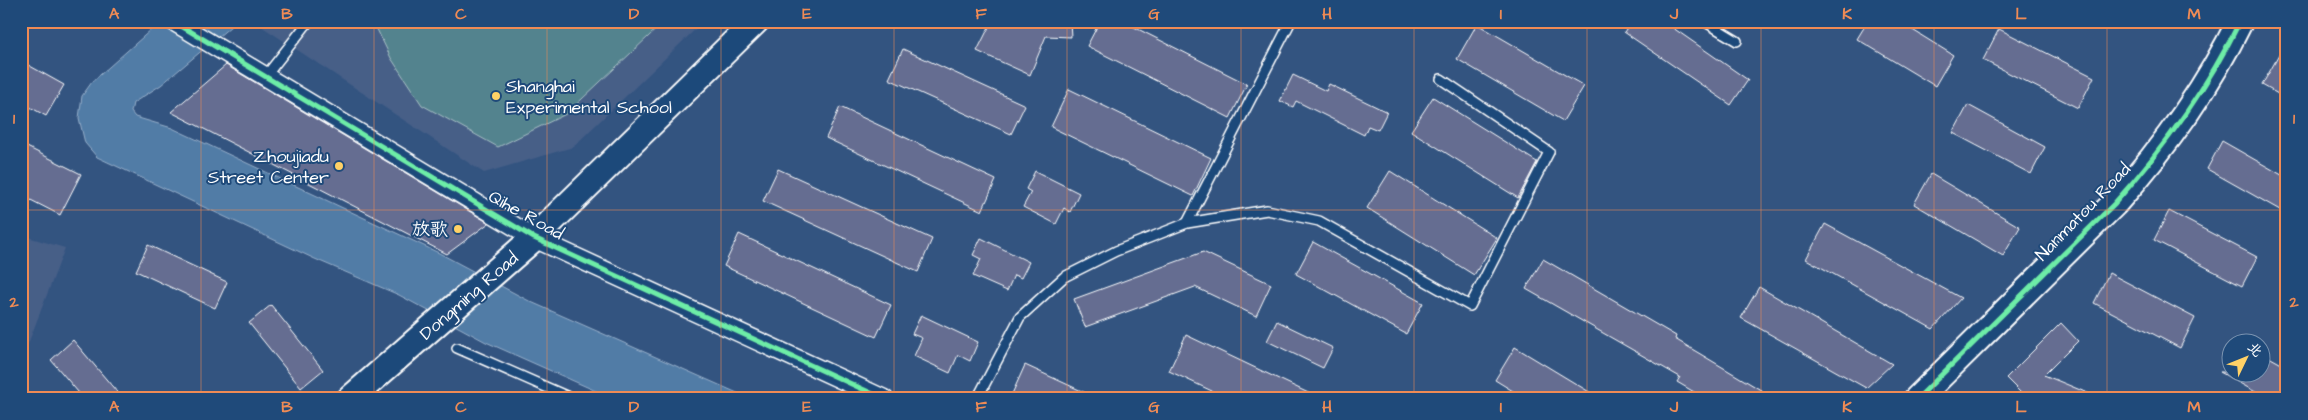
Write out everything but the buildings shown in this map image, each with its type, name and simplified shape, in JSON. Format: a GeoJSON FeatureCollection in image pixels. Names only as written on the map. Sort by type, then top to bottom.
{"type":"FeatureCollection","features":[{"type":"Feature","properties":{"kind":"main road","name":"Dongming Road"},"geometry":{"type":"LineString","coordinates":[[350,399],[534,238],[756,21]]}},
{"type":"Feature","properties":{"kind":"main road","name":"Nanmatou Road"},"geometry":{"type":"LineString","coordinates":[[1917,399],[2114,204],[2141,174],[2193,105],[2214,71],[2240,21]]}},
{"type":"Feature","properties":{"kind":"street","name":"Qihe Road"},"geometry":{"type":"LineString","coordinates":[[172,21],[534,238],[884,399]]}},
{"type":"Feature","properties":{"kind":"lane"},"geometry":{"type":"LineString","coordinates":[[265,77],[309,21]]}},
{"type":"Feature","properties":{"kind":"lane"},"geometry":{"type":"LineString","coordinates":[[1187,224],[1291,21]]}},
{"type":"Feature","properties":{"kind":"lane"},"geometry":{"type":"LineString","coordinates":[[1704,21],[1737,41]]}},
{"type":"Feature","properties":{"kind":"lane"},"geometry":{"type":"LineString","coordinates":[[977,399],[1020,317],[1064,278],[1116,251],[1187,224],[1267,210],[1319,221],[1470,306],[1549,152],[1441,78]]}},
{"type":"Feature","properties":{"kind":"lane"},"geometry":{"type":"LineString","coordinates":[[457,348],[573,399]]}},
{"type":"Feature","properties":{"kind":"shaded area"},"geometry":{"type":"Polygon","coordinates":[[[161,21],[237,21],[161,85],[133,103],[131,112],[135,117],[172,128],[439,253],[531,302],[751,399],[614,399],[486,342],[399,295],[315,259],[97,157],[85,143],[79,118],[82,96],[92,82],[161,21]]]}},
{"type":"Feature","properties":{"kind":"shaded area","name":"Shanghai Experimental School"},"geometry":{"type":"Polygon","coordinates":[[[261,21],[704,21],[573,147],[484,173],[258,24],[261,21]]]}},
{"type":"Feature","properties":{"kind":"shaded area"},"geometry":{"type":"Polygon","coordinates":[[[21,235],[65,248],[21,362],[21,235]]]}},
{"type":"Feature","properties":{"kind":"green space"},"geometry":{"type":"Polygon","coordinates":[[[373,21],[665,21],[566,114],[498,147],[422,105],[391,58],[373,21]]]}},
{"type":"Feature","properties":{"kind":"cycle path"},"geometry":{"type":"LineString","coordinates":[[173,21],[534,238],[884,399]]}},
{"type":"Feature","properties":{"kind":"cycle path"},"geometry":{"type":"LineString","coordinates":[[1917,399],[2114,204],[2132,183],[2199,94],[2240,21]]}},
{"type":"Feature","properties":{"kind":"place","name":"Shanghai Experimental School"},"geometry":{"type":"Point","coordinates":[496,96]}},
{"type":"Feature","properties":{"kind":"place","name":"Zhoujiadu Street Center"},"geometry":{"type":"Point","coordinates":[339,166]}},
{"type":"Feature","properties":{"kind":"place","name":"放歌"},"geometry":{"type":"Point","coordinates":[458,229]}}]}
